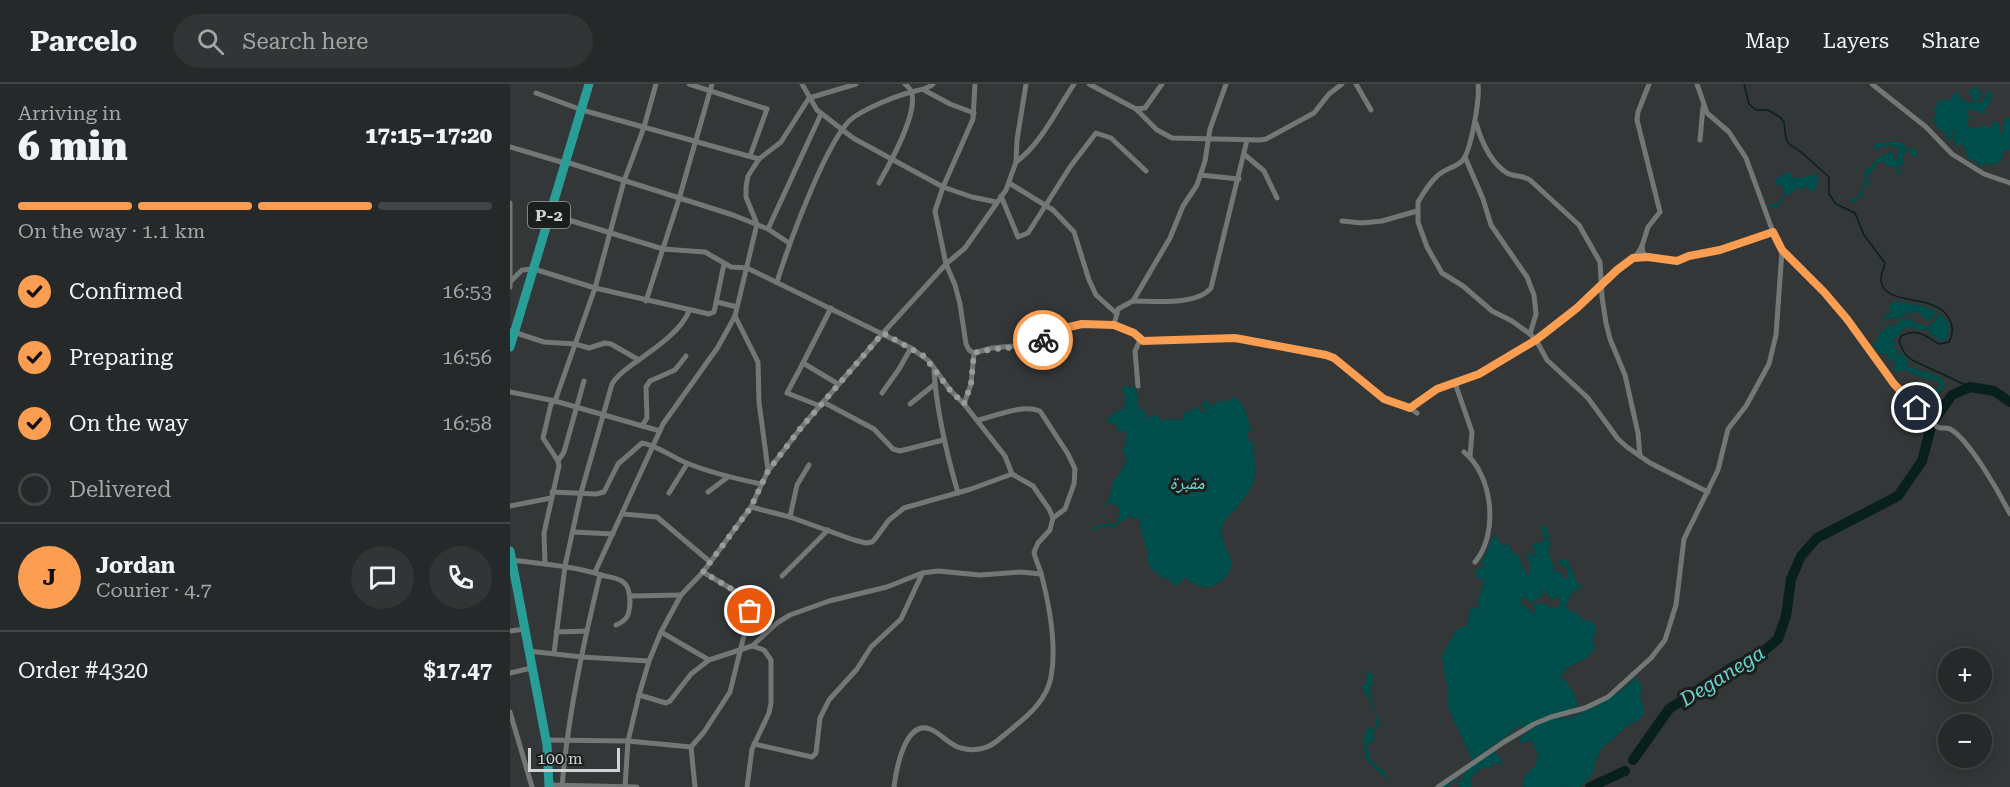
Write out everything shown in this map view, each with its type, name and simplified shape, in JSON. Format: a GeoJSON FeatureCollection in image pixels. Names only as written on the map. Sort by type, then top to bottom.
{"type":"FeatureCollection","features":[{"type":"Feature","properties":{"kind":"highway","name":"P-2"},"geometry":{"type":"LineString","coordinates":[[510,347],[512,332],[534,269],[589,84]]}},
{"type":"Feature","properties":{"kind":"highway"},"geometry":{"type":"LineString","coordinates":[[511,555],[513,584],[525,629],[546,740],[549,786]]}},
{"type":"Feature","properties":{"kind":"street"},"geometry":{"type":"LineString","coordinates":[[545,564],[544,533],[558,461],[543,438],[551,405],[555,401],[595,288],[624,182],[644,127],[656,84]]}},
{"type":"Feature","properties":{"kind":"street"},"geometry":{"type":"LineString","coordinates":[[689,84],[711,87],[767,109],[750,156]]}},
{"type":"Feature","properties":{"kind":"street"},"geometry":{"type":"LineString","coordinates":[[802,84],[821,114],[892,160],[943,187],[996,202]]}},
{"type":"Feature","properties":{"kind":"street"},"geometry":{"type":"LineString","coordinates":[[562,786],[567,739],[598,573],[660,430],[669,414],[718,348],[738,307],[757,224],[748,204],[746,187],[748,176],[759,159],[781,142],[809,98],[856,84]]}},
{"type":"Feature","properties":{"kind":"street"},"geometry":{"type":"LineString","coordinates":[[879,183],[892,160],[908,121],[912,100],[911,92],[905,84]]}},
{"type":"Feature","properties":{"kind":"street"},"geometry":{"type":"LineString","coordinates":[[777,282],[789,243],[842,129],[853,117],[933,84]]}},
{"type":"Feature","properties":{"kind":"street"},"geometry":{"type":"LineString","coordinates":[[964,404],[971,384],[974,353],[966,344],[960,304],[946,264],[935,212],[943,187],[973,119],[975,84]]}},
{"type":"Feature","properties":{"kind":"street"},"geometry":{"type":"LineString","coordinates":[[626,786],[628,741],[639,695],[649,661],[681,595],[703,572],[751,507],[768,471],[821,404],[946,264],[965,248],[1001,196],[1009,183],[1016,162],[1017,140],[1026,84]]}},
{"type":"Feature","properties":{"kind":"street"},"geometry":{"type":"LineString","coordinates":[[1016,162],[1039,139],[1074,84]]}},
{"type":"Feature","properties":{"kind":"street"},"geometry":{"type":"LineString","coordinates":[[1089,84],[1136,109],[1157,130],[1172,138],[1247,140],[1266,139],[1305,119],[1314,113],[1334,89],[1342,84]]}},
{"type":"Feature","properties":{"kind":"street"},"geometry":{"type":"LineString","coordinates":[[1136,109],[1145,108],[1162,84]]}},
{"type":"Feature","properties":{"kind":"street"},"geometry":{"type":"LineString","coordinates":[[1133,301],[1170,238],[1183,206],[1197,185],[1205,161],[1210,129],[1226,84]]}},
{"type":"Feature","properties":{"kind":"street"},"geometry":{"type":"LineString","coordinates":[[1356,84],[1371,110]]}},
{"type":"Feature","properties":{"kind":"street"},"geometry":{"type":"LineString","coordinates":[[1478,84],[1476,121],[1465,157],[1454,167],[1440,174],[1418,202],[1418,222],[1427,247],[1442,273],[1463,286],[1492,311],[1512,321],[1536,340],[1547,360],[1588,398],[1618,439],[1640,456],[1708,492]]}},
{"type":"Feature","properties":{"kind":"street"},"geometry":{"type":"LineString","coordinates":[[1410,408],[1437,389],[1492,367],[1536,340],[1577,308],[1633,258],[1642,246],[1648,226],[1660,212],[1637,120],[1649,84]]}},
{"type":"Feature","properties":{"kind":"street"},"geometry":{"type":"LineString","coordinates":[[1697,84],[1707,113],[1729,132],[1746,158],[1773,232],[1782,250],[1824,292],[1858,333],[1894,384],[1910,401],[1924,411],[1937,427],[1949,428],[1958,436],[1995,485],[2010,514]]}},
{"type":"Feature","properties":{"kind":"street"},"geometry":{"type":"LineString","coordinates":[[1872,84],[1926,127],[1952,154],[1984,174],[2010,183]]}},
{"type":"Feature","properties":{"kind":"street"},"geometry":{"type":"LineString","coordinates":[[646,301],[679,199],[711,87]]}},
{"type":"Feature","properties":{"kind":"street"},"geometry":{"type":"LineString","coordinates":[[923,90],[974,113]]}},
{"type":"Feature","properties":{"kind":"street"},"geometry":{"type":"LineString","coordinates":[[536,93],[582,110],[759,159]]}},
{"type":"Feature","properties":{"kind":"street"},"geometry":{"type":"LineString","coordinates":[[1700,140],[1703,102]]}},
{"type":"Feature","properties":{"kind":"street"},"geometry":{"type":"LineString","coordinates":[[768,229],[821,114]]}},
{"type":"Feature","properties":{"kind":"street"},"geometry":{"type":"LineString","coordinates":[[1476,121],[1480,136],[1489,153],[1504,170],[1526,177],[1579,225],[1600,262],[1606,323],[1625,375],[1638,432],[1640,456]]}},
{"type":"Feature","properties":{"kind":"street"},"geometry":{"type":"LineString","coordinates":[[1001,196],[1018,237],[1028,233],[1045,204],[1096,133],[1111,138],[1146,171]]}},
{"type":"Feature","properties":{"kind":"street"},"geometry":{"type":"LineString","coordinates":[[1114,325],[1120,308],[1133,301],[1179,301],[1207,294],[1214,281],[1247,140]]}},
{"type":"Feature","properties":{"kind":"street"},"geometry":{"type":"LineString","coordinates":[[510,147],[566,162],[757,224],[789,243]]}},
{"type":"Feature","properties":{"kind":"street"},"geometry":{"type":"LineString","coordinates":[[1245,155],[1264,171],[1277,198]]}},
{"type":"Feature","properties":{"kind":"street"},"geometry":{"type":"LineString","coordinates":[[1465,157],[1483,199],[1491,225],[1527,278],[1534,295],[1536,314],[1530,334]]}},
{"type":"Feature","properties":{"kind":"street"},"geometry":{"type":"LineString","coordinates":[[1200,174],[1239,179]]}},
{"type":"Feature","properties":{"kind":"street"},"geometry":{"type":"LineString","coordinates":[[1009,183],[1045,204],[1059,215],[1074,232],[1096,295],[1117,314]]}},
{"type":"Feature","properties":{"kind":"street"},"geometry":{"type":"LineString","coordinates":[[510,203],[510,287]]}},
{"type":"Feature","properties":{"kind":"street"},"geometry":{"type":"LineString","coordinates":[[1342,221],[1362,223],[1382,221],[1417,211]]}},
{"type":"Feature","properties":{"kind":"street"},"geometry":{"type":"LineString","coordinates":[[549,214],[663,249],[705,252],[724,264],[747,268],[911,348],[924,356],[950,390],[978,420],[1005,456],[1012,474],[1033,486],[1049,509],[1053,518],[1050,531],[1035,547],[1035,558],[1041,574],[1051,621],[1050,680],[1043,696],[1023,721],[991,746],[982,749],[962,749],[932,730],[924,728],[915,730],[905,744],[894,787]]}},
{"type":"Feature","properties":{"kind":"street"},"geometry":{"type":"LineString","coordinates":[[1633,258],[1648,257],[1677,261],[1689,256],[1720,250],[1773,232]]}},
{"type":"Feature","properties":{"kind":"street"},"geometry":{"type":"LineString","coordinates":[[1642,246],[1643,253],[1648,257]]}},
{"type":"Feature","properties":{"kind":"street"},"geometry":{"type":"LineString","coordinates":[[1438,787],[1534,724],[1585,708],[1608,697],[1651,658],[1665,640],[1676,605],[1683,539],[1718,470],[1728,429],[1746,406],[1762,378],[1773,351],[1782,250]]}},
{"type":"Feature","properties":{"kind":"street"},"geometry":{"type":"LineString","coordinates":[[511,281],[522,270],[534,269],[646,301],[712,314],[717,302],[724,264]]}},
{"type":"Feature","properties":{"kind":"street"},"geometry":{"type":"LineString","coordinates":[[717,302],[738,307]]}},
{"type":"Feature","properties":{"kind":"street"},"geometry":{"type":"LineString","coordinates":[[831,308],[787,393],[821,404],[874,429],[893,449],[900,451],[943,440]]}},
{"type":"Feature","properties":{"kind":"street"},"geometry":{"type":"LineString","coordinates":[[554,652],[565,566],[581,493],[615,379],[667,338],[689,311]]}},
{"type":"Feature","properties":{"kind":"street"},"geometry":{"type":"LineString","coordinates":[[735,316],[758,362],[759,402],[768,471]]}},
{"type":"Feature","properties":{"kind":"street"},"geometry":{"type":"LineString","coordinates":[[974,353],[992,348],[1034,344],[1069,327],[1082,324],[1114,325],[1134,333],[1140,340],[1147,341],[1235,338],[1334,358],[1384,399],[1410,408],[1417,413]]}},
{"type":"Feature","properties":{"kind":"street"},"geometry":{"type":"LineString","coordinates":[[512,332],[544,342],[575,344],[589,348],[605,343],[611,344],[639,360]]}},
{"type":"Feature","properties":{"kind":"street"},"geometry":{"type":"LineString","coordinates":[[1138,386],[1135,351],[1140,340]]}},
{"type":"Feature","properties":{"kind":"street"},"geometry":{"type":"LineString","coordinates":[[882,393],[911,348]]}},
{"type":"Feature","properties":{"kind":"street"},"geometry":{"type":"LineString","coordinates":[[642,426],[648,412],[646,387],[650,381],[675,370],[686,357]]}},
{"type":"Feature","properties":{"kind":"street"},"geometry":{"type":"LineString","coordinates":[[803,363],[838,384]]}},
{"type":"Feature","properties":{"kind":"street"},"geometry":{"type":"LineString","coordinates":[[934,369],[943,440],[958,493]]}},
{"type":"Feature","properties":{"kind":"street"},"geometry":{"type":"LineString","coordinates":[[558,461],[564,452],[584,381]]}},
{"type":"Feature","properties":{"kind":"street"},"geometry":{"type":"LineString","coordinates":[[1455,383],[1472,432],[1470,457]]}},
{"type":"Feature","properties":{"kind":"street"},"geometry":{"type":"LineString","coordinates":[[910,404],[935,384]]}},
{"type":"Feature","properties":{"kind":"street"},"geometry":{"type":"LineString","coordinates":[[510,392],[555,401],[660,430]]}},
{"type":"Feature","properties":{"kind":"street"},"geometry":{"type":"LineString","coordinates":[[978,420],[1022,410],[1040,411],[1075,469],[1074,484],[1065,508],[1053,518]]}},
{"type":"Feature","properties":{"kind":"street"},"geometry":{"type":"LineString","coordinates":[[510,506],[552,495],[604,492],[618,465],[642,443],[653,446],[687,464],[728,477],[762,484]]}},
{"type":"Feature","properties":{"kind":"street"},"geometry":{"type":"LineString","coordinates":[[1464,452],[1479,472],[1491,518],[1488,540],[1482,554],[1475,562]]}},
{"type":"Feature","properties":{"kind":"street"},"geometry":{"type":"LineString","coordinates":[[669,493],[687,464]]}},
{"type":"Feature","properties":{"kind":"street"},"geometry":{"type":"LineString","coordinates":[[790,517],[797,485],[809,465]]}},
{"type":"Feature","properties":{"kind":"street"},"geometry":{"type":"LineString","coordinates":[[751,507],[790,517],[866,543],[872,542],[889,520],[904,508],[958,493],[1012,474]]}},
{"type":"Feature","properties":{"kind":"street"},"geometry":{"type":"LineString","coordinates":[[708,492],[728,477]]}},
{"type":"Feature","properties":{"kind":"street"},"geometry":{"type":"LineString","coordinates":[[623,514],[657,517],[709,561]]}},
{"type":"Feature","properties":{"kind":"street"},"geometry":{"type":"LineString","coordinates":[[782,576],[828,530]]}},
{"type":"Feature","properties":{"kind":"street"},"geometry":{"type":"LineString","coordinates":[[573,532],[613,534]]}},
{"type":"Feature","properties":{"kind":"street"},"geometry":{"type":"LineString","coordinates":[[511,555],[545,564],[598,573],[624,583],[630,596],[629,615],[623,622],[616,625]]}},
{"type":"Feature","properties":{"kind":"street"},"geometry":{"type":"LineString","coordinates":[[639,695],[666,703],[691,674],[710,660],[740,652],[752,646],[777,623],[790,615],[829,601],[887,587],[922,573],[938,571],[980,575],[1020,572],[1041,574]]}},
{"type":"Feature","properties":{"kind":"street"},"geometry":{"type":"LineString","coordinates":[[695,787],[691,747],[704,732],[730,692],[750,611],[745,597],[703,572]]}},
{"type":"Feature","properties":{"kind":"street"},"geometry":{"type":"LineString","coordinates":[[754,744],[812,757],[816,753],[820,718],[829,700],[853,674],[871,647],[901,619],[922,573]]}},
{"type":"Feature","properties":{"kind":"street"},"geometry":{"type":"LineString","coordinates":[[630,596],[681,595]]}},
{"type":"Feature","properties":{"kind":"street"},"geometry":{"type":"LineString","coordinates":[[510,631],[525,629]]}},
{"type":"Feature","properties":{"kind":"street"},"geometry":{"type":"LineString","coordinates":[[556,632],[587,631]]}},
{"type":"Feature","properties":{"kind":"street"},"geometry":{"type":"LineString","coordinates":[[661,633],[710,660]]}},
{"type":"Feature","properties":{"kind":"street"},"geometry":{"type":"LineString","coordinates":[[747,787],[754,744],[769,713],[771,703],[772,670],[768,655],[764,650],[752,646]]}},
{"type":"Feature","properties":{"kind":"street"},"geometry":{"type":"LineString","coordinates":[[528,651],[649,661]]}},
{"type":"Feature","properties":{"kind":"street"},"geometry":{"type":"LineString","coordinates":[[510,673],[531,668]]}},
{"type":"Feature","properties":{"kind":"street"},"geometry":{"type":"LineString","coordinates":[[510,712],[532,787]]}},
{"type":"Feature","properties":{"kind":"street"},"geometry":{"type":"LineString","coordinates":[[546,740],[628,741],[691,747]]}},
{"type":"Feature","properties":{"kind":"street"},"geometry":{"type":"LineString","coordinates":[[549,786],[637,787]]}},
{"type":"Feature","properties":{"kind":"green space"},"geometry":{"type":"Polygon","coordinates":[[[1977,85],[1979,86],[1977,90],[1982,93],[1979,104],[1985,100],[1988,91],[1994,95],[1990,98],[1992,101],[1984,111],[1986,114],[1973,111],[1973,109],[1966,110],[1969,116],[1968,127],[1976,128],[1984,125],[1993,127],[1992,122],[1999,122],[2000,134],[2007,117],[2010,118],[2010,150],[2005,149],[2000,163],[1997,162],[1995,165],[1992,163],[1989,167],[1986,163],[1980,167],[1975,160],[1967,157],[1962,144],[1956,146],[1954,144],[1955,130],[1952,131],[1953,138],[1948,141],[1943,130],[1936,127],[1934,121],[1935,112],[1933,110],[1938,106],[1937,101],[1940,102],[1946,98],[1949,101],[1953,99],[1951,96],[1959,93],[1961,99],[1973,104],[1975,100],[1971,99],[1973,95],[1969,95],[1968,92],[1977,85]]]}},
{"type":"Feature","properties":{"kind":"green space"},"geometry":{"type":"Polygon","coordinates":[[[1892,141],[1903,143],[1906,149],[1915,148],[1918,157],[1907,151],[1904,152],[1904,162],[1899,168],[1901,172],[1899,176],[1896,173],[1898,169],[1896,167],[1878,162],[1872,173],[1866,175],[1870,183],[1866,184],[1862,190],[1863,196],[1855,202],[1848,203],[1847,206],[1847,203],[1858,196],[1866,179],[1865,170],[1871,167],[1875,160],[1890,152],[1894,154],[1895,160],[1900,161],[1897,156],[1899,148],[1892,145],[1876,149],[1873,147],[1876,144],[1892,141]]]}},
{"type":"Feature","properties":{"kind":"green space"},"geometry":{"type":"Polygon","coordinates":[[[1787,172],[1791,173],[1793,179],[1818,174],[1815,191],[1811,191],[1807,186],[1796,188],[1793,193],[1786,195],[1778,207],[1769,208],[1770,204],[1777,204],[1784,195],[1783,187],[1777,184],[1775,179],[1787,172]]]}},
{"type":"Feature","properties":{"kind":"green space"},"geometry":{"type":"Polygon","coordinates":[[[1893,302],[1922,306],[1937,314],[1935,317],[1931,314],[1932,320],[1927,321],[1917,311],[1911,314],[1906,312],[1905,315],[1895,319],[1886,318],[1884,321],[1883,317],[1891,313],[1889,306],[1893,302]]]}},
{"type":"Feature","properties":{"kind":"green space"},"geometry":{"type":"Polygon","coordinates":[[[1939,314],[1949,324],[1948,337],[1944,341],[1928,332],[1929,329],[1920,330],[1907,327],[1893,339],[1896,344],[1894,349],[1898,350],[1896,355],[1899,355],[1899,349],[1908,362],[1907,368],[1913,367],[1931,372],[1934,377],[1943,378],[1945,387],[1929,401],[1925,401],[1918,397],[1919,392],[1925,397],[1930,396],[1933,390],[1939,387],[1939,382],[1903,369],[1899,373],[1894,371],[1895,361],[1886,360],[1889,357],[1887,354],[1878,353],[1872,343],[1877,341],[1880,332],[1885,331],[1884,329],[1891,324],[1892,326],[1900,323],[1899,320],[1911,318],[1914,323],[1930,328],[1930,323],[1933,324],[1939,314]]]}},
{"type":"Feature","properties":{"kind":"green space","name":"مقبرة"},"geometry":{"type":"Polygon","coordinates":[[[1122,386],[1136,387],[1138,407],[1145,411],[1147,419],[1154,414],[1163,421],[1182,420],[1185,412],[1190,410],[1191,413],[1192,409],[1200,407],[1201,412],[1206,413],[1202,402],[1209,401],[1210,405],[1213,404],[1215,407],[1216,401],[1221,403],[1224,400],[1229,401],[1232,397],[1240,402],[1245,411],[1251,432],[1247,436],[1249,441],[1253,442],[1254,481],[1223,525],[1221,532],[1232,564],[1228,573],[1218,584],[1208,587],[1201,586],[1185,578],[1180,581],[1181,584],[1176,586],[1169,582],[1166,576],[1164,580],[1152,570],[1146,559],[1148,556],[1138,516],[1135,519],[1130,516],[1112,528],[1109,525],[1089,530],[1100,525],[1113,524],[1120,519],[1118,515],[1120,508],[1112,503],[1105,505],[1110,496],[1112,484],[1127,459],[1122,450],[1126,445],[1124,441],[1127,436],[1123,430],[1119,432],[1114,423],[1111,424],[1106,420],[1118,410],[1125,409],[1126,401],[1122,386]]]}},
{"type":"Feature","properties":{"kind":"green space"},"geometry":{"type":"Polygon","coordinates":[[[1543,524],[1548,533],[1553,570],[1561,572],[1563,578],[1567,578],[1568,568],[1560,566],[1558,561],[1567,559],[1578,584],[1582,585],[1580,589],[1574,590],[1565,606],[1572,612],[1576,608],[1575,613],[1581,617],[1581,621],[1589,620],[1595,624],[1593,643],[1596,647],[1588,657],[1566,669],[1565,675],[1564,668],[1560,679],[1564,678],[1575,695],[1578,705],[1576,707],[1573,707],[1571,711],[1546,717],[1522,729],[1522,725],[1518,725],[1514,731],[1472,760],[1448,708],[1448,688],[1442,656],[1456,630],[1467,626],[1470,607],[1476,609],[1479,604],[1478,600],[1484,581],[1478,577],[1475,578],[1475,569],[1484,565],[1483,562],[1479,562],[1484,558],[1494,534],[1502,545],[1509,545],[1512,553],[1516,553],[1529,576],[1530,566],[1527,553],[1530,551],[1537,557],[1532,544],[1545,541],[1541,528],[1543,524]],[[1541,588],[1543,595],[1540,596],[1543,600],[1537,598],[1530,602],[1523,596],[1520,603],[1534,614],[1533,603],[1545,604],[1552,608],[1560,606],[1558,595],[1552,600],[1541,588]]]}},
{"type":"Feature","properties":{"kind":"green space"},"geometry":{"type":"Polygon","coordinates":[[[1368,670],[1374,677],[1371,680],[1373,683],[1370,695],[1380,725],[1373,730],[1375,740],[1367,743],[1371,761],[1385,772],[1389,782],[1370,764],[1365,754],[1367,729],[1376,727],[1376,717],[1362,687],[1366,682],[1368,670]]]}},
{"type":"Feature","properties":{"kind":"green space"},"geometry":{"type":"Polygon","coordinates":[[[1635,678],[1642,685],[1640,697],[1643,715],[1602,747],[1593,774],[1581,787],[1562,787],[1562,785],[1559,787],[1523,787],[1526,774],[1531,768],[1536,767],[1538,759],[1536,749],[1530,739],[1521,743],[1520,738],[1535,726],[1558,717],[1572,717],[1596,705],[1600,708],[1600,703],[1619,692],[1635,678]]]}},
{"type":"Feature","properties":{"kind":"green space"},"geometry":{"type":"Polygon","coordinates":[[[1492,752],[1497,753],[1504,765],[1494,763],[1489,768],[1484,767],[1476,772],[1471,776],[1472,787],[1459,787],[1457,781],[1463,779],[1463,772],[1455,782],[1450,783],[1449,787],[1441,787],[1492,752]]]}},
{"type":"Feature","properties":{"kind":"waterway"},"geometry":{"type":"LineString","coordinates":[[1744,84],[1749,104],[1756,110],[1768,110],[1781,118],[1789,144],[1829,177],[1829,194],[1836,204],[1855,213],[1864,235],[1885,263],[1881,279],[1885,289],[1901,298],[1934,305],[1950,320],[1952,331],[1949,342],[1939,344],[1920,334],[1906,334],[1901,336],[1899,342],[1905,354],[1912,360],[1970,387]]}},
{"type":"Feature","properties":{"kind":"waterway","name":"Deganega"},"geometry":{"type":"LineString","coordinates":[[1633,760],[1669,709],[1734,666],[1757,657],[1778,639],[1786,616],[1791,579],[1801,556],[1817,538],[1898,496],[1922,461],[1932,423],[1952,395],[1970,387],[1994,391],[2010,402]]}},
{"type":"Feature","properties":{"kind":"waterway","name":"Deganega"},"geometry":{"type":"LineString","coordinates":[[1590,787],[1625,771]]}},
{"type":"Feature","properties":{"kind":"way so far"},"geometry":{"type":"LineString","coordinates":[[750,611],[745,597],[703,572],[751,507],[768,471],[800,429],[883,333],[924,356],[964,404],[971,384],[974,353],[992,348],[1034,344],[1043,340]]}},
{"type":"Feature","properties":{"kind":"route"},"geometry":{"type":"LineString","coordinates":[[1043,340],[1069,327],[1082,324],[1114,325],[1134,333],[1143,341],[1235,338],[1270,344],[1334,358],[1384,399],[1410,408],[1437,389],[1479,374],[1536,340],[1577,308],[1633,258],[1648,257],[1673,262],[1689,256],[1720,250],[1773,232],[1782,250],[1824,292],[1858,333],[1894,384],[1917,408]]}}]}
